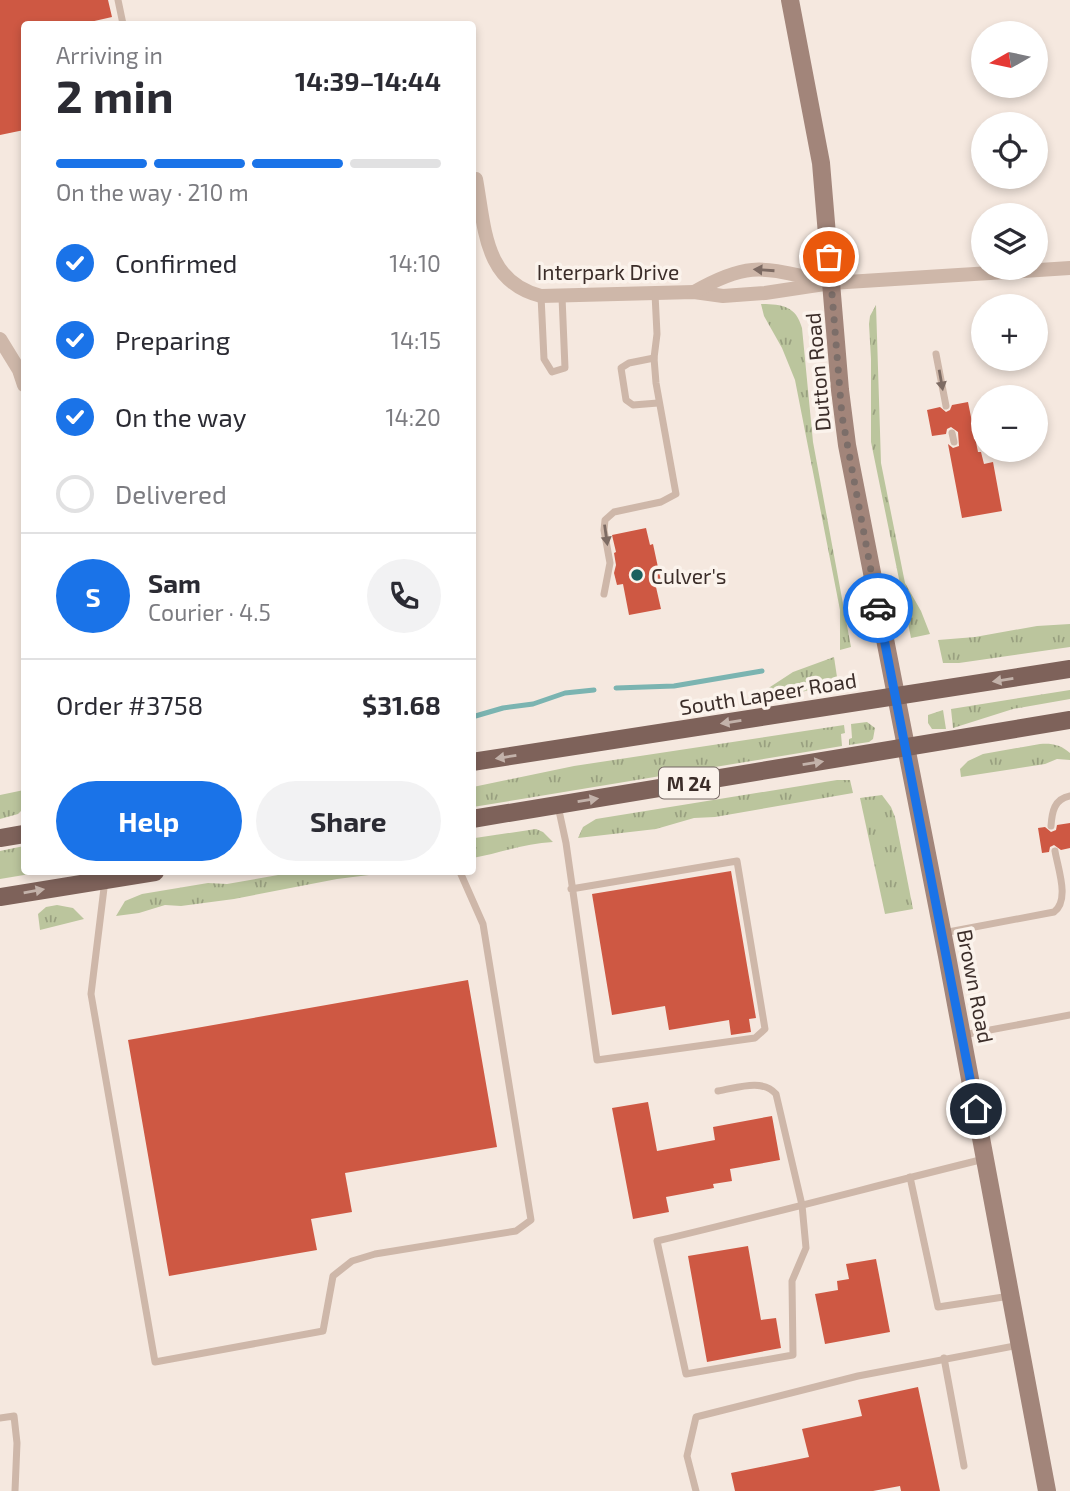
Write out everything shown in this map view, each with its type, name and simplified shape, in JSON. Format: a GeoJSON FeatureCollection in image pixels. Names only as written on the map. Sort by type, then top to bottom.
{"type":"FeatureCollection","features":[{"type":"Feature","properties":{"kind":"main road","name":"Dutton Road"},"geometry":{"type":"LineString","coordinates":[[790,0],[821,163],[842,416],[895,696]]}},
{"type":"Feature","properties":{"kind":"main road","name":"South Lapeer Road"},"geometry":{"type":"LineString","coordinates":[[476,761],[1070,669]]}},
{"type":"Feature","properties":{"kind":"main road","name":"Brown Road"},"geometry":{"type":"LineString","coordinates":[[895,696],[962,1035],[1046,1491]]}},
{"type":"Feature","properties":{"kind":"main road","name":"M 24"},"geometry":{"type":"LineString","coordinates":[[476,818],[1070,720]]}},
{"type":"Feature","properties":{"kind":"main road"},"geometry":{"type":"LineString","coordinates":[[0,838],[21,834]]}},
{"type":"Feature","properties":{"kind":"main road"},"geometry":{"type":"LineString","coordinates":[[0,897],[73,879],[106,880],[137,875]]}},
{"type":"Feature","properties":{"kind":"street","name":"Interpark Drive"},"geometry":{"type":"LineString","coordinates":[[476,179],[494,261],[512,284],[526,293],[541,296],[694,292],[723,296],[831,283],[1070,268]]}},
{"type":"Feature","properties":{"kind":"street","name":"Interpark Drive"},"geometry":{"type":"LineString","coordinates":[[694,292],[721,277],[747,270],[766,269],[831,283]]}},
{"type":"Feature","properties":{"kind":"street"},"geometry":{"type":"LineString","coordinates":[[0,339],[21,379]]}},
{"type":"Feature","properties":{"kind":"lane"},"geometry":{"type":"LineString","coordinates":[[118,0],[122,21]]}},
{"type":"Feature","properties":{"kind":"lane"},"geometry":{"type":"LineString","coordinates":[[604,593],[611,563],[604,530],[605,520],[614,512],[661,502],[676,494],[658,403],[654,358],[657,334],[654,294]]}},
{"type":"Feature","properties":{"kind":"lane"},"geometry":{"type":"LineString","coordinates":[[541,296],[544,359],[552,372],[565,368],[562,297]]}},
{"type":"Feature","properties":{"kind":"lane"},"geometry":{"type":"LineString","coordinates":[[936,354],[946,406]]}},
{"type":"Feature","properties":{"kind":"lane"},"geometry":{"type":"LineString","coordinates":[[654,358],[629,363],[621,368],[626,400],[634,405],[658,403]]}},
{"type":"Feature","properties":{"kind":"lane"},"geometry":{"type":"LineString","coordinates":[[952,433],[954,442]]}},
{"type":"Feature","properties":{"kind":"lane"},"geometry":{"type":"LineString","coordinates":[[1051,826],[1052,813],[1057,802],[1070,796]]}},
{"type":"Feature","properties":{"kind":"lane"},"geometry":{"type":"LineString","coordinates":[[558,805],[566,843],[571,889],[597,1060],[755,1038],[765,1029],[737,861],[571,889]]}},
{"type":"Feature","properties":{"kind":"lane"},"geometry":{"type":"LineString","coordinates":[[942,933],[1054,912],[1060,907],[1066,890],[1055,851]]}},
{"type":"Feature","properties":{"kind":"lane"},"geometry":{"type":"LineString","coordinates":[[106,880],[91,994],[155,1362],[323,1331],[333,1276],[352,1261],[375,1254],[516,1231],[531,1220],[483,924],[461,875]]}},
{"type":"Feature","properties":{"kind":"lane"},"geometry":{"type":"LineString","coordinates":[[962,1035],[1070,1015]]}},
{"type":"Feature","properties":{"kind":"lane"},"geometry":{"type":"LineString","coordinates":[[718,1091],[762,1084],[776,1094],[802,1205],[806,1248],[792,1282],[793,1356],[686,1374],[657,1241],[802,1205],[910,1177],[985,1159]]}},
{"type":"Feature","properties":{"kind":"lane"},"geometry":{"type":"LineString","coordinates":[[910,1177],[938,1307],[1010,1296]]}},
{"type":"Feature","properties":{"kind":"lane"},"geometry":{"type":"LineString","coordinates":[[696,1491],[687,1456],[696,1417],[858,1376],[1020,1345]]}},
{"type":"Feature","properties":{"kind":"lane"},"geometry":{"type":"LineString","coordinates":[[944,1359],[964,1465]]}},
{"type":"Feature","properties":{"kind":"lane"},"geometry":{"type":"LineString","coordinates":[[0,1418],[14,1416],[17,1443],[15,1491]]}},
{"type":"Feature","properties":{"kind":"green space"},"geometry":{"type":"Polygon","coordinates":[[[761,304],[787,308],[796,315],[802,328],[813,442],[851,647],[840,650],[840,610],[795,380],[782,348],[764,316],[761,304]]]}},
{"type":"Feature","properties":{"kind":"green space"},"geometry":{"type":"Polygon","coordinates":[[[876,305],[881,463],[905,583],[930,634],[911,638],[871,442],[869,324],[876,305]]]}},
{"type":"Feature","properties":{"kind":"green space"},"geometry":{"type":"Polygon","coordinates":[[[1070,624],[1070,647],[959,663],[943,663],[938,640],[975,637],[1037,626],[1070,624]]]}},
{"type":"Feature","properties":{"kind":"green space"},"geometry":{"type":"Polygon","coordinates":[[[834,657],[837,677],[821,687],[774,699],[767,689],[793,672],[834,657]]]}},
{"type":"Feature","properties":{"kind":"green space"},"geometry":{"type":"Polygon","coordinates":[[[1070,690],[1070,699],[1013,709],[953,728],[951,709],[1070,690]]]}},
{"type":"Feature","properties":{"kind":"green space"},"geometry":{"type":"Polygon","coordinates":[[[943,710],[946,729],[932,729],[928,723],[928,715],[943,710]]]}},
{"type":"Feature","properties":{"kind":"green space"},"geometry":{"type":"Polygon","coordinates":[[[867,722],[875,728],[873,739],[849,745],[849,739],[852,738],[851,724],[867,722]]]}},
{"type":"Feature","properties":{"kind":"green space"},"geometry":{"type":"Polygon","coordinates":[[[844,725],[845,733],[841,734],[842,746],[476,807],[476,786],[574,766],[844,725]]]}},
{"type":"Feature","properties":{"kind":"green space"},"geometry":{"type":"Polygon","coordinates":[[[1040,744],[1063,748],[1070,753],[1070,760],[1057,759],[1045,764],[961,777],[960,769],[968,761],[983,754],[1040,744]]]}},
{"type":"Feature","properties":{"kind":"green space"},"geometry":{"type":"Polygon","coordinates":[[[850,780],[853,793],[715,817],[694,818],[656,829],[578,838],[583,827],[596,819],[850,780]]]}},
{"type":"Feature","properties":{"kind":"green space"},"geometry":{"type":"Polygon","coordinates":[[[21,791],[21,811],[0,819],[0,795],[21,791]]]}},
{"type":"Feature","properties":{"kind":"green space"},"geometry":{"type":"Polygon","coordinates":[[[882,795],[895,817],[913,909],[885,914],[860,798],[882,795]]]}},
{"type":"Feature","properties":{"kind":"green space"},"geometry":{"type":"Polygon","coordinates":[[[536,829],[553,842],[476,857],[476,838],[536,829]]]}},
{"type":"Feature","properties":{"kind":"green space"},"geometry":{"type":"Polygon","coordinates":[[[21,847],[21,875],[24,875],[0,879],[0,851],[21,847]]]}},
{"type":"Feature","properties":{"kind":"green space"},"geometry":{"type":"Polygon","coordinates":[[[278,875],[369,875],[234,899],[181,906],[165,905],[139,913],[116,916],[125,901],[142,894],[208,883],[227,884],[278,875]]]}},
{"type":"Feature","properties":{"kind":"green space"},"geometry":{"type":"Polygon","coordinates":[[[57,905],[73,908],[84,919],[40,930],[38,914],[46,907],[57,905]]]}},
{"type":"Feature","properties":{"kind":"building"},"geometry":{"type":"Polygon","coordinates":[[[0,0],[108,0],[112,17],[94,21],[21,21],[21,131],[0,135],[0,0]]]}},
{"type":"Feature","properties":{"kind":"building"},"geometry":{"type":"Polygon","coordinates":[[[968,402],[971,417],[971,462],[993,462],[1002,511],[962,518],[948,444],[953,448],[959,446],[958,432],[951,427],[946,434],[932,436],[927,410],[940,407],[946,412],[952,405],[968,402]]]}},
{"type":"Feature","properties":{"kind":"building","name":"Culver's"},"geometry":{"type":"Polygon","coordinates":[[[646,528],[650,545],[653,544],[662,586],[656,587],[661,609],[629,615],[623,584],[617,585],[614,573],[616,552],[612,535],[646,528]]]}},
{"type":"Feature","properties":{"kind":"building"},"geometry":{"type":"Polygon","coordinates":[[[1070,823],[1070,848],[1061,850],[1054,845],[1049,852],[1042,853],[1038,828],[1045,827],[1051,832],[1056,830],[1057,825],[1070,823]]]}},
{"type":"Feature","properties":{"kind":"building"},"geometry":{"type":"Polygon","coordinates":[[[731,871],[756,1018],[749,1019],[751,1032],[731,1035],[729,1020],[669,1030],[665,1006],[612,1015],[592,894],[731,871]]]}},
{"type":"Feature","properties":{"kind":"building"},"geometry":{"type":"Polygon","coordinates":[[[468,980],[497,1147],[345,1173],[352,1212],[311,1219],[317,1250],[169,1276],[128,1040],[468,980]]]}},
{"type":"Feature","properties":{"kind":"building"},"geometry":{"type":"Polygon","coordinates":[[[648,1102],[657,1151],[715,1140],[713,1127],[772,1116],[780,1160],[730,1169],[732,1181],[713,1184],[714,1188],[666,1197],[669,1212],[633,1219],[612,1108],[648,1102]]]}},
{"type":"Feature","properties":{"kind":"building"},"geometry":{"type":"Polygon","coordinates":[[[748,1246],[761,1320],[776,1318],[781,1348],[707,1362],[688,1256],[748,1246]]]}},
{"type":"Feature","properties":{"kind":"building"},"geometry":{"type":"Polygon","coordinates":[[[876,1259],[890,1332],[825,1344],[815,1294],[838,1290],[837,1281],[849,1279],[846,1264],[876,1259]]]}},
{"type":"Feature","properties":{"kind":"building"},"geometry":{"type":"Polygon","coordinates":[[[918,1387],[940,1491],[901,1491],[900,1486],[873,1491],[735,1491],[731,1473],[809,1457],[802,1429],[862,1416],[858,1400],[918,1387]]]}},
{"type":"Feature","properties":{"kind":"waterway"},"geometry":{"type":"LineString","coordinates":[[616,688],[674,686],[762,671]]}},
{"type":"Feature","properties":{"kind":"waterway"},"geometry":{"type":"LineString","coordinates":[[476,716],[503,708],[533,704],[565,693],[594,690]]}},
{"type":"Feature","properties":{"kind":"way so far"},"geometry":{"type":"LineString","coordinates":[[829,257],[842,416],[878,608]]}},
{"type":"Feature","properties":{"kind":"place","name":"Culver's"},"geometry":{"type":"Point","coordinates":[637,575]}},
{"type":"Feature","properties":{"kind":"route"},"geometry":{"type":"LineString","coordinates":[[878,608],[976,1109]]}}]}
